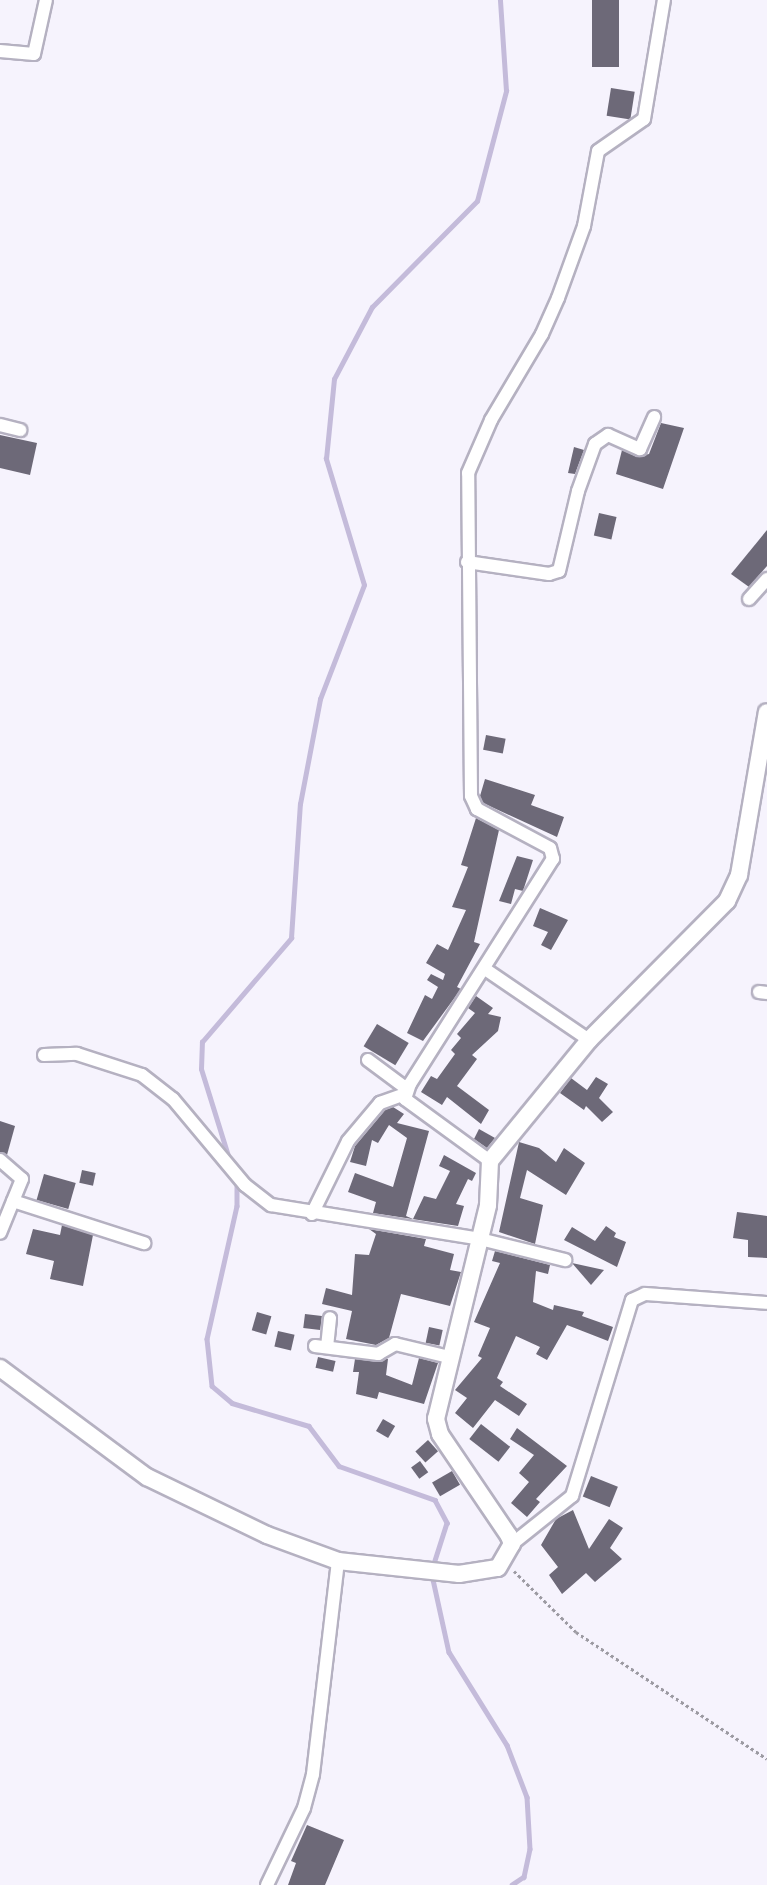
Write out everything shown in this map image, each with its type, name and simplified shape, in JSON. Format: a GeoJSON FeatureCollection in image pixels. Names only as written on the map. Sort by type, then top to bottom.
{"type":"FeatureCollection","features":[{"type":"Feature","properties":{"kind":"street"},"geometry":{"type":"LineString","coordinates":[[0,51],[34,54],[46,0]]}},
{"type":"Feature","properties":{"kind":"street"},"geometry":{"type":"LineString","coordinates":[[312,1214],[348,1141],[380,1103],[406,1091],[553,859],[550,848],[477,808],[471,796],[467,562],[468,473],[475,453],[558,298],[584,226],[598,152],[645,119],[664,0]]}},
{"type":"Feature","properties":{"kind":"street"},"geometry":{"type":"LineString","coordinates":[[467,562],[549,574],[559,571],[578,491],[595,444],[608,435],[640,449],[654,417]]}},
{"type":"Feature","properties":{"kind":"street"},"geometry":{"type":"LineString","coordinates":[[0,424],[20,430]]}},
{"type":"Feature","properties":{"kind":"street"},"geometry":{"type":"LineString","coordinates":[[749,600],[767,579]]}},
{"type":"Feature","properties":{"kind":"street"},"geometry":{"type":"LineString","coordinates":[[512,1544],[440,1434],[436,1419],[449,1357],[480,1239],[490,1161],[589,1040],[733,891],[767,712]]}},
{"type":"Feature","properties":{"kind":"street"},"geometry":{"type":"LineString","coordinates":[[485,969],[589,1040]]}},
{"type":"Feature","properties":{"kind":"street"},"geometry":{"type":"LineString","coordinates":[[44,1055],[77,1054],[142,1075],[173,1099],[260,1198],[283,1209],[480,1239],[565,1260]]}},
{"type":"Feature","properties":{"kind":"street"},"geometry":{"type":"LineString","coordinates":[[368,1060],[406,1091],[410,1107],[490,1161]]}},
{"type":"Feature","properties":{"kind":"street"},"geometry":{"type":"LineString","coordinates":[[0,1160],[22,1179],[0,1233]]}},
{"type":"Feature","properties":{"kind":"street"},"geometry":{"type":"LineString","coordinates":[[13,1201],[144,1243]]}},
{"type":"Feature","properties":{"kind":"street"},"geometry":{"type":"LineString","coordinates":[[0,1368],[147,1477],[230,1519],[338,1561],[474,1574],[504,1562],[512,1544],[572,1496],[632,1300],[645,1294],[767,1303]]}},
{"type":"Feature","properties":{"kind":"street"},"geometry":{"type":"LineString","coordinates":[[330,1318],[321,1347],[378,1354],[395,1344],[449,1357]]}},
{"type":"Feature","properties":{"kind":"street"},"geometry":{"type":"LineString","coordinates":[[267,1885],[304,1808],[313,1774],[338,1561]]}},
{"type":"Feature","properties":{"kind":"path"},"geometry":{"type":"LineString","coordinates":[[504,1562],[576,1632],[767,1759]]}},
{"type":"Feature","properties":{"kind":"building"},"geometry":{"type":"Polygon","coordinates":[[[592,0],[619,0],[619,67],[592,67],[592,0]]]}},
{"type":"Feature","properties":{"kind":"building"},"geometry":{"type":"Polygon","coordinates":[[[611,88],[635,92],[630,119],[607,116],[611,88]]]}},
{"type":"Feature","properties":{"kind":"building"},"geometry":{"type":"Polygon","coordinates":[[[661,423],[684,428],[663,489],[616,474],[622,450],[637,457],[649,454],[661,423]]]}},
{"type":"Feature","properties":{"kind":"building"},"geometry":{"type":"Polygon","coordinates":[[[0,435],[37,443],[30,475],[0,468],[0,435]]]}},
{"type":"Feature","properties":{"kind":"building"},"geometry":{"type":"Polygon","coordinates":[[[574,447],[584,450],[575,474],[568,473],[574,447]]]}},
{"type":"Feature","properties":{"kind":"building"},"geometry":{"type":"Polygon","coordinates":[[[599,513],[617,517],[611,539],[594,535],[599,513]]]}},
{"type":"Feature","properties":{"kind":"building"},"geometry":{"type":"Polygon","coordinates":[[[767,530],[767,566],[749,587],[731,574],[767,530]]]}},
{"type":"Feature","properties":{"kind":"building"},"geometry":{"type":"Polygon","coordinates":[[[486,735],[506,739],[503,754],[483,750],[486,735]]]}},
{"type":"Feature","properties":{"kind":"building"},"geometry":{"type":"Polygon","coordinates":[[[485,779],[535,795],[531,805],[564,817],[557,837],[483,803],[480,796],[485,779]]]}},
{"type":"Feature","properties":{"kind":"building"},"geometry":{"type":"Polygon","coordinates":[[[476,818],[499,830],[474,942],[480,944],[457,987],[461,989],[423,1041],[407,1033],[425,995],[432,999],[438,987],[427,980],[431,974],[443,980],[445,974],[426,963],[437,944],[448,950],[466,910],[452,907],[468,867],[461,865],[476,818]]]}},
{"type":"Feature","properties":{"kind":"building"},"geometry":{"type":"Polygon","coordinates":[[[517,856],[533,860],[523,891],[515,889],[511,904],[499,901],[517,856]]]}},
{"type":"Feature","properties":{"kind":"building"},"geometry":{"type":"Polygon","coordinates":[[[540,908],[568,920],[551,950],[541,945],[548,932],[533,926],[540,908]]]}},
{"type":"Feature","properties":{"kind":"building"},"geometry":{"type":"Polygon","coordinates":[[[476,996],[493,1008],[488,1014],[501,1017],[498,1031],[472,1055],[477,1059],[457,1086],[489,1110],[481,1124],[447,1097],[442,1105],[421,1092],[431,1076],[437,1079],[455,1054],[451,1050],[461,1038],[457,1034],[475,1013],[468,1008],[476,996]]]}},
{"type":"Feature","properties":{"kind":"building"},"geometry":{"type":"Polygon","coordinates":[[[377,1024],[409,1043],[395,1065],[364,1046],[377,1024]]]}},
{"type":"Feature","properties":{"kind":"building"},"geometry":{"type":"Polygon","coordinates":[[[596,1077],[608,1084],[599,1098],[613,1112],[602,1122],[586,1106],[584,1110],[560,1093],[571,1078],[587,1090],[596,1077]]]}},
{"type":"Feature","properties":{"kind":"building"},"geometry":{"type":"Polygon","coordinates":[[[393,1107],[404,1114],[397,1123],[429,1131],[406,1216],[413,1219],[424,1196],[436,1199],[450,1171],[439,1166],[444,1155],[476,1173],[472,1181],[468,1179],[456,1204],[464,1206],[458,1226],[373,1213],[376,1202],[348,1192],[355,1173],[393,1187],[407,1138],[389,1125],[378,1143],[372,1140],[366,1166],[350,1162],[355,1146],[385,1110],[393,1107]]]}},
{"type":"Feature","properties":{"kind":"building"},"geometry":{"type":"Polygon","coordinates":[[[0,1121],[15,1126],[7,1155],[0,1152],[0,1121]]]}},
{"type":"Feature","properties":{"kind":"building"},"geometry":{"type":"Polygon","coordinates":[[[479,1129],[495,1138],[487,1148],[474,1139],[479,1129]]]}},
{"type":"Feature","properties":{"kind":"building"},"geometry":{"type":"Polygon","coordinates":[[[519,1142],[539,1148],[556,1162],[564,1148],[585,1163],[566,1195],[527,1170],[520,1198],[543,1205],[535,1244],[499,1232],[519,1142]]]}},
{"type":"Feature","properties":{"kind":"building"},"geometry":{"type":"Polygon","coordinates":[[[82,1170],[96,1173],[93,1186],[79,1183],[82,1170]]]}},
{"type":"Feature","properties":{"kind":"building"},"geometry":{"type":"Polygon","coordinates":[[[44,1174],[76,1183],[68,1209],[37,1200],[44,1174]]]}},
{"type":"Feature","properties":{"kind":"building"},"geometry":{"type":"Polygon","coordinates":[[[737,1212],[767,1216],[767,1258],[748,1257],[748,1240],[733,1238],[737,1212]]]}},
{"type":"Feature","properties":{"kind":"building"},"geometry":{"type":"Polygon","coordinates":[[[62,1225],[93,1235],[83,1286],[50,1279],[54,1261],[26,1254],[33,1229],[60,1235],[62,1225]]]}},
{"type":"Feature","properties":{"kind":"building"},"geometry":{"type":"Polygon","coordinates":[[[606,1226],[616,1233],[614,1237],[626,1242],[617,1267],[564,1240],[572,1227],[595,1241],[606,1226]]]}},
{"type":"Feature","properties":{"kind":"building"},"geometry":{"type":"Polygon","coordinates":[[[369,1229],[426,1239],[424,1246],[454,1254],[450,1270],[461,1272],[450,1306],[401,1294],[389,1338],[376,1345],[346,1339],[352,1311],[322,1304],[326,1288],[352,1295],[355,1254],[369,1255],[376,1234],[369,1229]]]}},
{"type":"Feature","properties":{"kind":"building"},"geometry":{"type":"Polygon","coordinates":[[[495,1251],[550,1265],[548,1274],[536,1271],[533,1302],[553,1310],[554,1305],[584,1312],[582,1316],[613,1327],[608,1341],[567,1325],[547,1360],[536,1354],[540,1347],[516,1336],[497,1378],[503,1382],[500,1386],[527,1404],[519,1416],[495,1400],[473,1428],[455,1413],[467,1398],[455,1390],[482,1358],[478,1356],[490,1328],[474,1322],[500,1263],[492,1261],[495,1251]]]}},
{"type":"Feature","properties":{"kind":"building"},"geometry":{"type":"Polygon","coordinates":[[[572,1263],[604,1270],[591,1285],[572,1263]]]}},
{"type":"Feature","properties":{"kind":"building"},"geometry":{"type":"Polygon","coordinates":[[[257,1312],[271,1316],[266,1334],[252,1330],[257,1312]]]}},
{"type":"Feature","properties":{"kind":"building"},"geometry":{"type":"Polygon","coordinates":[[[305,1314],[322,1316],[320,1330],[303,1328],[305,1314]]]}},
{"type":"Feature","properties":{"kind":"building"},"geometry":{"type":"Polygon","coordinates":[[[429,1327],[443,1330],[439,1346],[426,1343],[429,1327]]]}},
{"type":"Feature","properties":{"kind":"building"},"geometry":{"type":"Polygon","coordinates":[[[278,1331],[295,1335],[291,1350],[274,1347],[278,1331]]]}},
{"type":"Feature","properties":{"kind":"building"},"geometry":{"type":"Polygon","coordinates":[[[318,1357],[336,1361],[333,1372],[316,1368],[318,1357]]]}},
{"type":"Feature","properties":{"kind":"building"},"geometry":{"type":"Polygon","coordinates":[[[419,1358],[438,1363],[424,1404],[379,1392],[377,1399],[356,1394],[359,1372],[353,1372],[355,1359],[388,1359],[386,1375],[412,1385],[419,1358]]]}},
{"type":"Feature","properties":{"kind":"building"},"geometry":{"type":"Polygon","coordinates":[[[383,1419],[395,1426],[388,1438],[376,1431],[383,1419]]]}},
{"type":"Feature","properties":{"kind":"building"},"geometry":{"type":"Polygon","coordinates":[[[481,1424],[510,1447],[498,1462],[469,1439],[481,1424]]]}},
{"type":"Feature","properties":{"kind":"building"},"geometry":{"type":"Polygon","coordinates":[[[517,1428],[567,1466],[536,1499],[540,1502],[527,1517],[511,1503],[529,1482],[519,1473],[534,1455],[510,1439],[517,1428]]]}},
{"type":"Feature","properties":{"kind":"building"},"geometry":{"type":"Polygon","coordinates":[[[428,1440],[438,1451],[425,1463],[415,1451],[428,1440]]]}},
{"type":"Feature","properties":{"kind":"building"},"geometry":{"type":"Polygon","coordinates":[[[420,1461],[428,1472],[419,1479],[411,1467],[420,1461]]]}},
{"type":"Feature","properties":{"kind":"building"},"geometry":{"type":"Polygon","coordinates":[[[452,1471],[460,1485],[440,1496],[432,1482],[452,1471]]]}},
{"type":"Feature","properties":{"kind":"building"},"geometry":{"type":"Polygon","coordinates":[[[591,1476],[618,1487],[610,1507],[583,1496],[591,1476]]]}},
{"type":"Feature","properties":{"kind":"building"},"geometry":{"type":"Polygon","coordinates":[[[573,1510],[589,1549],[609,1519],[623,1528],[610,1548],[622,1559],[595,1582],[586,1573],[562,1594],[549,1575],[558,1567],[541,1545],[556,1519],[573,1510]]]}},
{"type":"Feature","properties":{"kind":"building"},"geometry":{"type":"Polygon","coordinates":[[[307,1825],[344,1840],[325,1885],[288,1885],[296,1863],[291,1861],[307,1825]]]}},
{"type":"Feature","properties":{"kind":"waterway"},"geometry":{"type":"LineString","coordinates":[[229,1159],[201,1069],[202,1042],[291,938],[300,804],[320,699],[364,585],[326,459],[334,379],[372,307],[477,201],[506,91],[500,0]]}},
{"type":"Feature","properties":{"kind":"waterway"},"geometry":{"type":"LineString","coordinates":[[237,1181],[237,1206],[207,1339],[212,1386],[232,1403],[309,1426],[339,1466],[435,1500],[447,1523],[433,1567]]}},
{"type":"Feature","properties":{"kind":"waterway"},"geometry":{"type":"LineString","coordinates":[[432,1575],[449,1652],[507,1745],[527,1797],[530,1849],[524,1877],[512,1885]]}}]}
